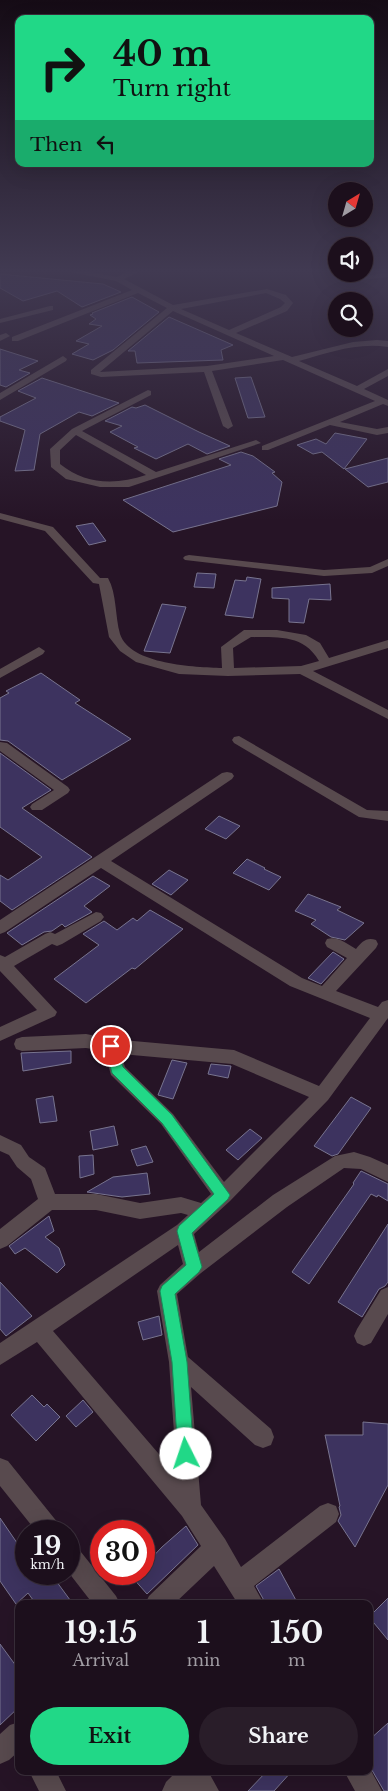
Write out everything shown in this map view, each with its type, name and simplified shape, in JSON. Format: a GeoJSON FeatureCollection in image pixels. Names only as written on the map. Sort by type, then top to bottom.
{"type":"FeatureCollection","features":[{"type":"Feature","properties":{"kind":"street"},"geometry":{"type":"LineString","coordinates":[[120,354],[98,373],[206,369],[310,354]]}},
{"type":"Feature","properties":{"kind":"street"},"geometry":{"type":"LineString","coordinates":[[278,354],[385,402]]}},
{"type":"Feature","properties":{"kind":"street"},"geometry":{"type":"LineString","coordinates":[[0,397],[63,359]]}},
{"type":"Feature","properties":{"kind":"street"},"geometry":{"type":"LineString","coordinates":[[206,369],[228,426]]}},
{"type":"Feature","properties":{"kind":"street"},"geometry":{"type":"LineString","coordinates":[[358,389],[388,372]]}},
{"type":"Feature","properties":{"kind":"street"},"geometry":{"type":"LineString","coordinates":[[148,393],[75,431],[55,449],[55,465],[70,477],[100,484],[129,484],[260,445],[385,402]]}},
{"type":"Feature","properties":{"kind":"street"},"geometry":{"type":"LineString","coordinates":[[328,422],[377,432],[388,430]]}},
{"type":"Feature","properties":{"kind":"street"},"geometry":{"type":"LineString","coordinates":[[75,431],[155,476]]}},
{"type":"Feature","properties":{"kind":"street"},"geometry":{"type":"LineString","coordinates":[[0,516],[49,529],[100,580],[116,637],[124,648],[140,660],[180,670],[228,672],[302,670],[326,661],[388,644]]}},
{"type":"Feature","properties":{"kind":"street"},"geometry":{"type":"LineString","coordinates":[[189,558],[324,573],[372,570],[388,562]]}},
{"type":"Feature","properties":{"kind":"street"},"geometry":{"type":"LineString","coordinates":[[228,672],[227,647],[248,633],[277,634],[302,638],[316,646],[326,661]]}},
{"type":"Feature","properties":{"kind":"street"},"geometry":{"type":"LineString","coordinates":[[0,674],[39,652]]}},
{"type":"Feature","properties":{"kind":"street"},"geometry":{"type":"LineString","coordinates":[[302,670],[388,715]]}},
{"type":"Feature","properties":{"kind":"street"},"geometry":{"type":"LineString","coordinates":[[239,740],[364,814],[388,816]]}},
{"type":"Feature","properties":{"kind":"street"},"geometry":{"type":"LineString","coordinates":[[0,747],[2,746],[63,790],[36,807]]}},
{"type":"Feature","properties":{"kind":"street"},"geometry":{"type":"LineString","coordinates":[[0,928],[227,776]]}},
{"type":"Feature","properties":{"kind":"street"},"geometry":{"type":"LineString","coordinates":[[0,1355],[184,1231],[223,1195],[322,1095],[385,1011],[296,982],[101,861]]}},
{"type":"Feature","properties":{"kind":"street"},"geometry":{"type":"LineString","coordinates":[[0,1034],[50,1012],[2,963],[50,938],[57,940],[96,917]]}},
{"type":"Feature","properties":{"kind":"street"},"geometry":{"type":"LineString","coordinates":[[333,943],[358,957]]}},
{"type":"Feature","properties":{"kind":"street"},"geometry":{"type":"LineString","coordinates":[[325,993],[370,944]]}},
{"type":"Feature","properties":{"kind":"street"},"geometry":{"type":"LineString","coordinates":[[22,1044],[86,1041],[111,1046],[234,1057],[322,1095]]}},
{"type":"Feature","properties":{"kind":"street"},"geometry":{"type":"LineString","coordinates":[[111,1046],[117,1070],[167,1119],[223,1195]]}},
{"type":"Feature","properties":{"kind":"street"},"geometry":{"type":"LineString","coordinates":[[0,1143],[15,1150],[23,1162],[39,1174],[48,1202]]}},
{"type":"Feature","properties":{"kind":"street"},"geometry":{"type":"LineString","coordinates":[[190,1508],[179,1362],[167,1291],[194,1267],[280,1201],[341,1162],[354,1160],[364,1162],[388,1174]]}},
{"type":"Feature","properties":{"kind":"street"},"geometry":{"type":"LineString","coordinates":[[0,1240],[48,1202],[96,1202],[140,1211],[181,1205],[203,1212]]}},
{"type":"Feature","properties":{"kind":"street"},"geometry":{"type":"LineString","coordinates":[[184,1231],[194,1267]]}},
{"type":"Feature","properties":{"kind":"street"},"geometry":{"type":"LineString","coordinates":[[364,1336],[388,1296]]}},
{"type":"Feature","properties":{"kind":"street"},"geometry":{"type":"LineString","coordinates":[[38,1328],[190,1508],[250,1600]]}},
{"type":"Feature","properties":{"kind":"street"},"geometry":{"type":"LineString","coordinates":[[179,1362],[263,1437]]}},
{"type":"Feature","properties":{"kind":"street"},"geometry":{"type":"LineString","coordinates":[[0,1469],[41,1520]]}},
{"type":"Feature","properties":{"kind":"street"},"geometry":{"type":"LineString","coordinates":[[239,1583],[328,1514]]}},
{"type":"Feature","properties":{"kind":"street"},"geometry":{"type":"LineString","coordinates":[[161,1600],[217,1547]]}},
{"type":"Feature","properties":{"kind":"street"},"geometry":{"type":"LineString","coordinates":[[80,1569],[105,1600]]}},
{"type":"Feature","properties":{"kind":"street"},"geometry":{"type":"LineString","coordinates":[[0,1751],[15,1738]]}},
{"type":"Feature","properties":{"kind":"street"},"geometry":{"type":"LineString","coordinates":[[44,1775],[53,1791]]}},
{"type":"Feature","properties":{"kind":"street"},"geometry":{"type":"LineString","coordinates":[[359,1775],[369,1791]]}},
{"type":"Feature","properties":{"kind":"street"},"geometry":{"type":"LineString","coordinates":[[175,1791],[198,1778]]}},
{"type":"Feature","properties":{"kind":"building"},"geometry":{"type":"Polygon","coordinates":[[[0,354],[15,354],[38,361],[19,370],[30,373],[6,387],[0,385],[0,354]]]}},
{"type":"Feature","properties":{"kind":"building"},"geometry":{"type":"Polygon","coordinates":[[[73,354],[106,354],[93,360],[73,354]]]}},
{"type":"Feature","properties":{"kind":"building"},"geometry":{"type":"Polygon","coordinates":[[[135,354],[222,354],[223,360],[137,363],[135,354]]]}},
{"type":"Feature","properties":{"kind":"building"},"geometry":{"type":"Polygon","coordinates":[[[251,377],[265,417],[248,418],[235,378],[251,377]]]}},
{"type":"Feature","properties":{"kind":"building"},"geometry":{"type":"Polygon","coordinates":[[[42,378],[119,403],[92,416],[79,412],[40,434],[34,470],[15,471],[25,430],[0,421],[0,417],[36,398],[18,391],[42,378]]]}},
{"type":"Feature","properties":{"kind":"building"},"geometry":{"type":"Polygon","coordinates":[[[145,405],[230,446],[207,454],[188,444],[156,459],[134,448],[138,447],[110,432],[122,426],[105,421],[132,407],[136,408],[145,405]]]}},
{"type":"Feature","properties":{"kind":"building"},"geometry":{"type":"Polygon","coordinates":[[[335,433],[367,439],[344,469],[322,452],[313,454],[297,445],[316,439],[326,444],[335,433]]]}},
{"type":"Feature","properties":{"kind":"building"},"geometry":{"type":"Polygon","coordinates":[[[241,452],[253,456],[275,472],[272,473],[282,482],[277,506],[173,532],[123,500],[231,465],[219,459],[241,452]]]}},
{"type":"Feature","properties":{"kind":"building"},"geometry":{"type":"Polygon","coordinates":[[[388,458],[388,482],[368,487],[345,469],[388,458]]]}},
{"type":"Feature","properties":{"kind":"building"},"geometry":{"type":"Polygon","coordinates":[[[93,523],[106,541],[89,545],[76,526],[93,523]]]}},
{"type":"Feature","properties":{"kind":"building"},"geometry":{"type":"Polygon","coordinates":[[[197,573],[216,574],[214,588],[194,587],[197,573]]]}},
{"type":"Feature","properties":{"kind":"building"},"geometry":{"type":"Polygon","coordinates":[[[247,577],[261,579],[253,618],[225,615],[235,580],[246,581],[247,577]]]}},
{"type":"Feature","properties":{"kind":"building"},"geometry":{"type":"Polygon","coordinates":[[[330,584],[331,600],[309,599],[304,623],[289,622],[289,599],[272,598],[272,588],[330,584]]]}},
{"type":"Feature","properties":{"kind":"building"},"geometry":{"type":"Polygon","coordinates":[[[162,604],[186,607],[170,653],[144,651],[162,604]]]}},
{"type":"Feature","properties":{"kind":"building"},"geometry":{"type":"Polygon","coordinates":[[[41,673],[80,700],[75,703],[131,739],[62,780],[8,741],[0,740],[0,698],[9,693],[6,691],[41,673]]]}},
{"type":"Feature","properties":{"kind":"building"},"geometry":{"type":"Polygon","coordinates":[[[0,753],[51,790],[22,808],[92,857],[12,910],[0,901],[0,875],[8,880],[42,857],[0,827],[0,753]]]}},
{"type":"Feature","properties":{"kind":"building"},"geometry":{"type":"Polygon","coordinates":[[[219,816],[240,826],[226,839],[205,829],[219,816]]]}},
{"type":"Feature","properties":{"kind":"building"},"geometry":{"type":"Polygon","coordinates":[[[247,859],[281,877],[269,890],[233,873],[247,859]]]}},
{"type":"Feature","properties":{"kind":"building"},"geometry":{"type":"Polygon","coordinates":[[[169,870],[188,880],[171,895],[152,884],[169,870]]]}},
{"type":"Feature","properties":{"kind":"building"},"geometry":{"type":"Polygon","coordinates":[[[93,876],[110,886],[84,906],[92,912],[65,927],[62,924],[52,931],[44,932],[22,945],[7,933],[93,876]]]}},
{"type":"Feature","properties":{"kind":"building"},"geometry":{"type":"Polygon","coordinates":[[[308,894],[341,907],[337,910],[364,923],[345,940],[331,937],[311,924],[316,920],[295,911],[308,894]]]}},
{"type":"Feature","properties":{"kind":"building"},"geometry":{"type":"Polygon","coordinates":[[[150,910],[183,929],[135,969],[132,968],[86,1003],[54,979],[99,945],[83,934],[104,921],[117,930],[133,918],[137,921],[150,910]]]}},
{"type":"Feature","properties":{"kind":"building"},"geometry":{"type":"Polygon","coordinates":[[[333,952],[344,959],[321,984],[308,978],[333,952]]]}},
{"type":"Feature","properties":{"kind":"building"},"geometry":{"type":"Polygon","coordinates":[[[71,1051],[71,1063],[23,1071],[21,1053],[71,1051]]]}},
{"type":"Feature","properties":{"kind":"building"},"geometry":{"type":"Polygon","coordinates":[[[172,1060],[187,1063],[173,1099],[158,1095],[172,1060]]]}},
{"type":"Feature","properties":{"kind":"building"},"geometry":{"type":"Polygon","coordinates":[[[211,1064],[231,1066],[228,1078],[208,1074],[211,1064]]]}},
{"type":"Feature","properties":{"kind":"building"},"geometry":{"type":"Polygon","coordinates":[[[53,1096],[57,1121],[40,1123],[36,1099],[53,1096]]]}},
{"type":"Feature","properties":{"kind":"building"},"geometry":{"type":"Polygon","coordinates":[[[351,1097],[371,1108],[338,1154],[332,1156],[314,1146],[351,1097]]]}},
{"type":"Feature","properties":{"kind":"building"},"geometry":{"type":"Polygon","coordinates":[[[114,1126],[118,1145],[93,1150],[90,1131],[114,1126]]]}},
{"type":"Feature","properties":{"kind":"building"},"geometry":{"type":"Polygon","coordinates":[[[250,1129],[262,1138],[238,1160],[226,1150],[250,1129]]]}},
{"type":"Feature","properties":{"kind":"building"},"geometry":{"type":"Polygon","coordinates":[[[146,1146],[153,1162],[137,1166],[131,1150],[146,1146]]]}},
{"type":"Feature","properties":{"kind":"building"},"geometry":{"type":"Polygon","coordinates":[[[93,1155],[94,1174],[80,1178],[79,1156],[93,1155]]]}},
{"type":"Feature","properties":{"kind":"building"},"geometry":{"type":"Polygon","coordinates":[[[361,1171],[388,1184],[388,1201],[378,1195],[377,1197],[371,1194],[309,1284],[292,1272],[354,1184],[361,1171]]]}},
{"type":"Feature","properties":{"kind":"building"},"geometry":{"type":"Polygon","coordinates":[[[147,1173],[150,1194],[122,1197],[87,1192],[113,1177],[147,1173]]]}},
{"type":"Feature","properties":{"kind":"building"},"geometry":{"type":"Polygon","coordinates":[[[49,1216],[54,1231],[45,1237],[59,1248],[65,1265],[57,1273],[25,1248],[15,1254],[9,1246],[49,1216]]]}},
{"type":"Feature","properties":{"kind":"building"},"geometry":{"type":"Polygon","coordinates":[[[388,1224],[388,1282],[379,1289],[362,1317],[338,1302],[388,1224]]]}},
{"type":"Feature","properties":{"kind":"building"},"geometry":{"type":"Polygon","coordinates":[[[0,1282],[32,1316],[6,1336],[0,1329],[0,1282]]]}},
{"type":"Feature","properties":{"kind":"building"},"geometry":{"type":"Polygon","coordinates":[[[159,1316],[162,1335],[143,1340],[138,1322],[159,1316]]]}},
{"type":"Feature","properties":{"kind":"building"},"geometry":{"type":"Polygon","coordinates":[[[32,1395],[44,1407],[47,1404],[60,1417],[36,1441],[11,1415],[32,1395]]]}},
{"type":"Feature","properties":{"kind":"building"},"geometry":{"type":"Polygon","coordinates":[[[83,1400],[93,1412],[76,1427],[66,1416],[83,1400]]]}},
{"type":"Feature","properties":{"kind":"building"},"geometry":{"type":"Polygon","coordinates":[[[363,1422],[388,1424],[388,1485],[355,1547],[338,1521],[341,1515],[340,1506],[325,1435],[363,1435],[363,1422]]]}},
{"type":"Feature","properties":{"kind":"building"},"geometry":{"type":"Polygon","coordinates":[[[0,1518],[15,1540],[15,1585],[59,1585],[70,1600],[33,1600],[28,1593],[20,1600],[15,1600],[15,1603],[0,1581],[0,1518]]]}},
{"type":"Feature","properties":{"kind":"building"},"geometry":{"type":"Polygon","coordinates":[[[186,1526],[198,1545],[147,1594],[139,1585],[155,1585],[155,1554],[186,1526]]]}},
{"type":"Feature","properties":{"kind":"building"},"geometry":{"type":"Polygon","coordinates":[[[279,1569],[296,1600],[264,1600],[256,1586],[279,1569]]]}},
{"type":"Feature","properties":{"kind":"building"},"geometry":{"type":"Polygon","coordinates":[[[388,1598],[388,1640],[373,1622],[373,1613],[388,1598]]]}},
{"type":"Feature","properties":{"kind":"building"},"geometry":{"type":"Polygon","coordinates":[[[0,1644],[15,1665],[15,1711],[0,1725],[0,1644]]]}},
{"type":"Feature","properties":{"kind":"building"},"geometry":{"type":"Polygon","coordinates":[[[388,1723],[388,1791],[384,1791],[373,1772],[373,1736],[388,1723]]]}},
{"type":"Feature","properties":{"kind":"building"},"geometry":{"type":"Polygon","coordinates":[[[263,1775],[288,1775],[274,1791],[248,1791],[263,1775]]]}},
{"type":"Feature","properties":{"kind":"route"},"geometry":{"type":"LineString","coordinates":[[111,1046],[117,1070],[167,1119],[223,1195],[184,1231],[194,1267],[167,1291],[179,1362],[186,1454]]}}]}
